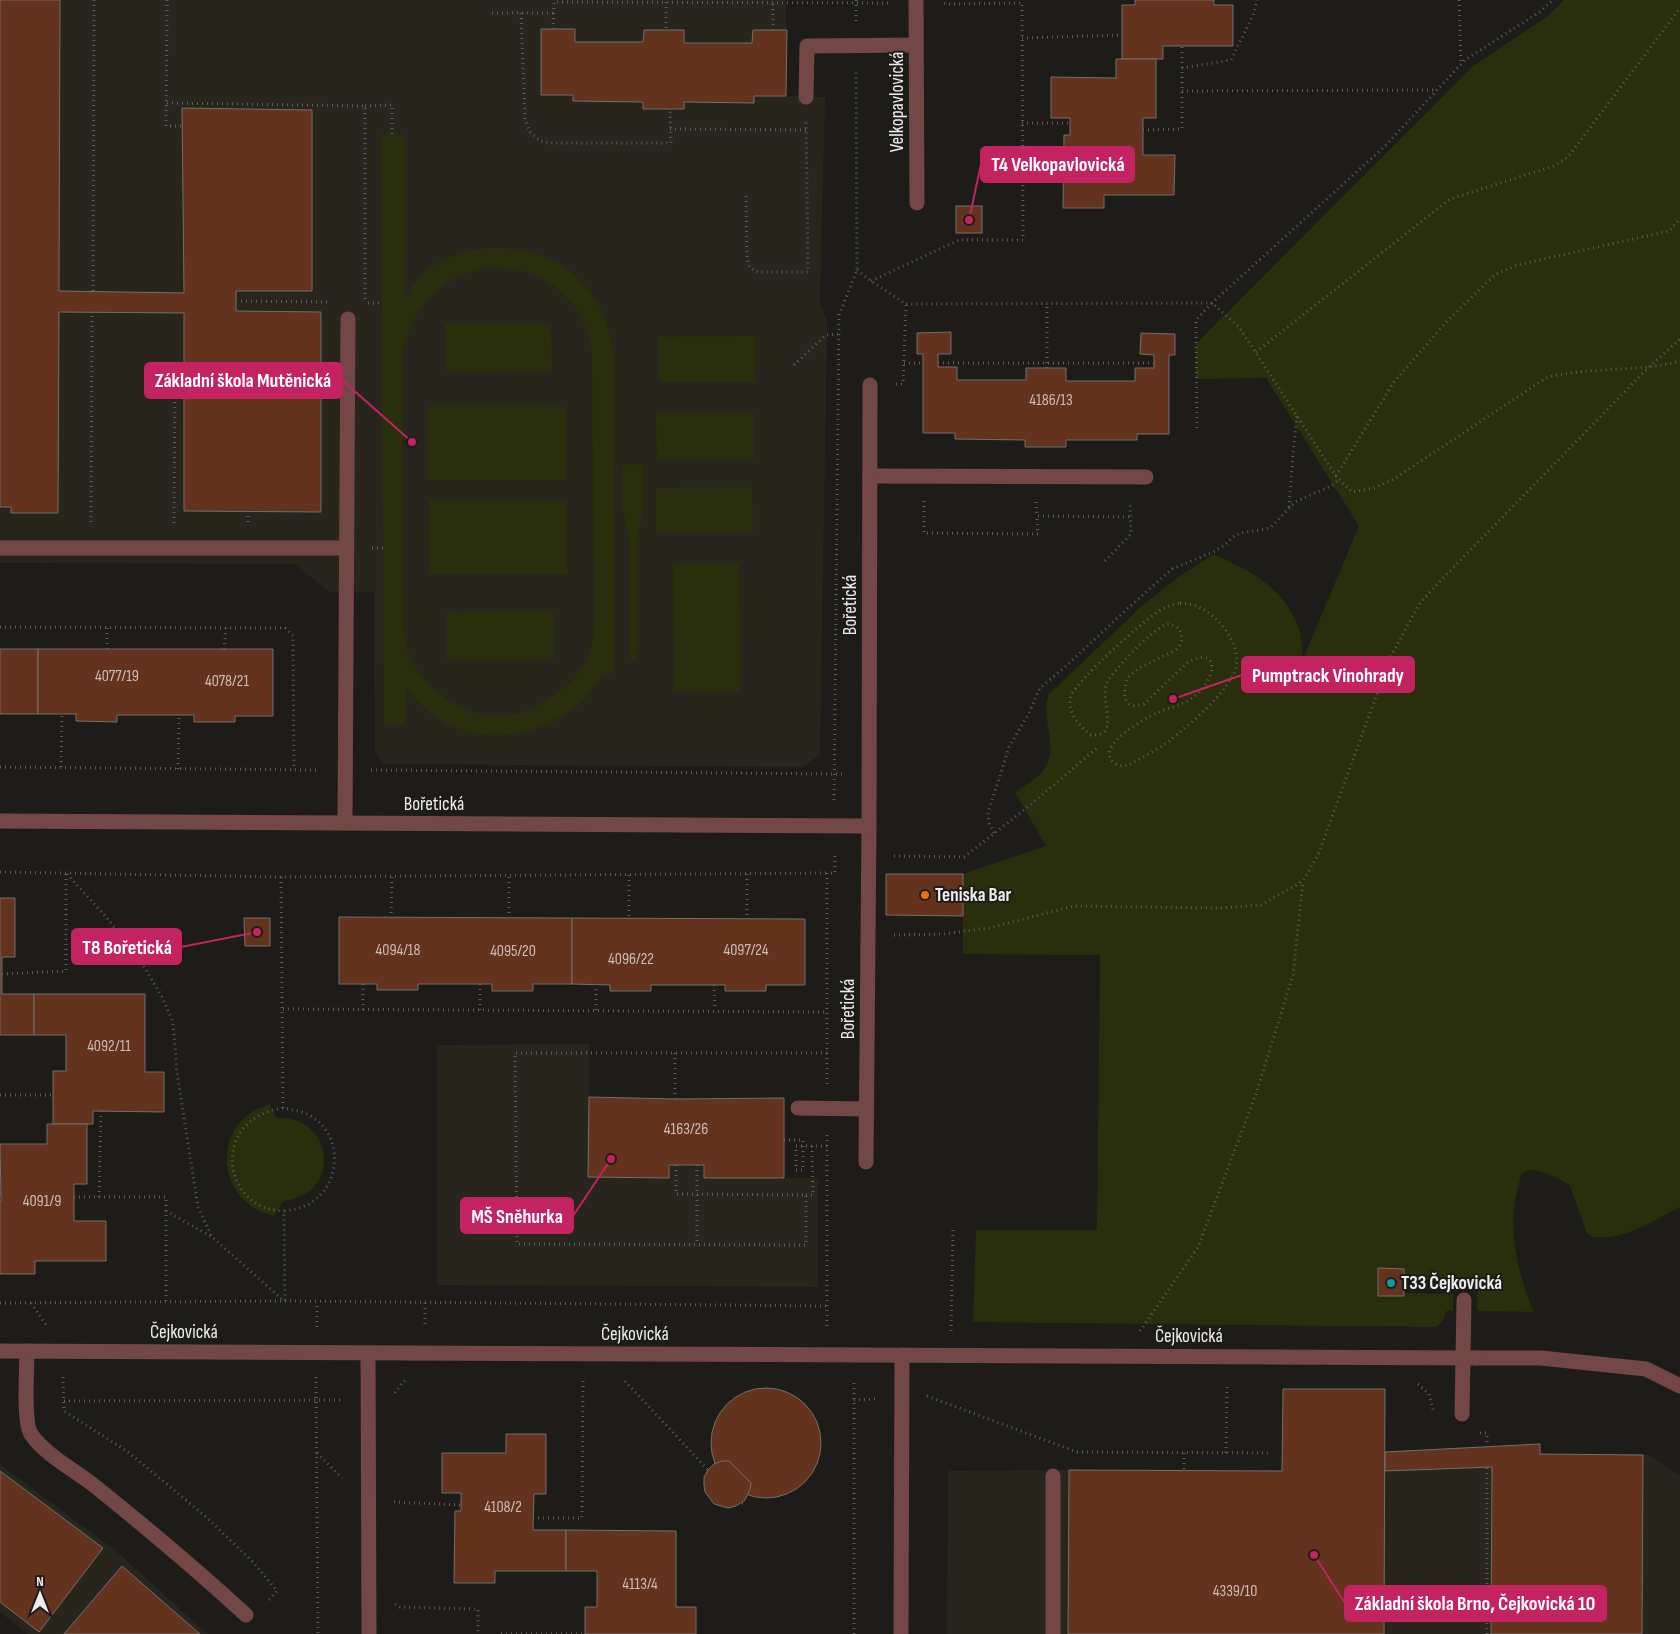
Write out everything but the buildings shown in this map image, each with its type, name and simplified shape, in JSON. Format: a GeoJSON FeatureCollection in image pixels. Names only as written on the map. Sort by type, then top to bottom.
{"type":"FeatureCollection","features":[{"type":"Feature","properties":{"kind":"street","name":"Velkopavlovická"},"geometry":{"type":"LineString","coordinates":[[916,2],[917,203]]}},
{"type":"Feature","properties":{"kind":"street"},"geometry":{"type":"LineString","coordinates":[[806,97],[807,46],[916,45]]}},
{"type":"Feature","properties":{"kind":"street"},"geometry":{"type":"LineString","coordinates":[[345,823],[348,319]]}},
{"type":"Feature","properties":{"kind":"street","name":"Bořetická"},"geometry":{"type":"LineString","coordinates":[[866,1162],[870,385]]}},
{"type":"Feature","properties":{"kind":"street"},"geometry":{"type":"LineString","coordinates":[[870,476],[1138,477]]}},
{"type":"Feature","properties":{"kind":"street"},"geometry":{"type":"LineString","coordinates":[[0,548],[346,548]]}},
{"type":"Feature","properties":{"kind":"street","name":"Bořetická"},"geometry":{"type":"LineString","coordinates":[[0,821],[869,826]]}},
{"type":"Feature","properties":{"kind":"street"},"geometry":{"type":"LineString","coordinates":[[798,1108],[866,1109]]}},
{"type":"Feature","properties":{"kind":"street"},"geometry":{"type":"LineString","coordinates":[[1462,1414],[1469,1358],[1464,1300]]}},
{"type":"Feature","properties":{"kind":"street","name":"Čejkovická"},"geometry":{"type":"LineString","coordinates":[[0,1351],[1541,1358],[1646,1369],[1680,1386]]}},
{"type":"Feature","properties":{"kind":"street"},"geometry":{"type":"LineString","coordinates":[[27,1351],[28,1420],[30,1433],[41,1446],[142,1524],[246,1615]]}},
{"type":"Feature","properties":{"kind":"street"},"geometry":{"type":"LineString","coordinates":[[368,1352],[368,1634]]}},
{"type":"Feature","properties":{"kind":"street"},"geometry":{"type":"LineString","coordinates":[[901,1634],[902,1355]]}},
{"type":"Feature","properties":{"kind":"street"},"geometry":{"type":"LineString","coordinates":[[1053,1476],[1053,1634]]}},
{"type":"Feature","properties":{"kind":"path"},"geometry":{"type":"LineString","coordinates":[[93,292],[94,0]]}},
{"type":"Feature","properties":{"kind":"path"},"geometry":{"type":"LineString","coordinates":[[167,0],[166,126],[182,126]]}},
{"type":"Feature","properties":{"kind":"path"},"geometry":{"type":"LineString","coordinates":[[871,281],[960,240],[1023,240],[1022,3],[947,4],[940,0]]}},
{"type":"Feature","properties":{"kind":"path"},"geometry":{"type":"LineString","coordinates":[[1182,68],[1231,60],[1254,13],[1257,0]]}},
{"type":"Feature","properties":{"kind":"path"},"geometry":{"type":"LineString","coordinates":[[1459,0],[1461,64]]}},
{"type":"Feature","properties":{"kind":"path"},"geometry":{"type":"LineString","coordinates":[[1197,428],[1196,320],[1212,303],[1384,146],[1465,60],[1541,11],[1553,0]]}},
{"type":"Feature","properties":{"kind":"path"},"geometry":{"type":"LineString","coordinates":[[553,29],[554,2],[916,2]]}},
{"type":"Feature","properties":{"kind":"path"},"geometry":{"type":"LineString","coordinates":[[666,2],[666,30]]}},
{"type":"Feature","properties":{"kind":"path"},"geometry":{"type":"LineString","coordinates":[[773,3],[773,30]]}},
{"type":"Feature","properties":{"kind":"path"},"geometry":{"type":"LineString","coordinates":[[1256,352],[1450,199],[1554,166],[1568,157],[1680,8]]}},
{"type":"Feature","properties":{"kind":"path"},"geometry":{"type":"LineString","coordinates":[[492,13],[554,13]]}},
{"type":"Feature","properties":{"kind":"path"},"geometry":{"type":"LineString","coordinates":[[521,13],[525,120],[530,132],[540,141],[551,143],[671,143],[670,108]]}},
{"type":"Feature","properties":{"kind":"path"},"geometry":{"type":"LineString","coordinates":[[1022,38],[1122,36]]}},
{"type":"Feature","properties":{"kind":"path"},"geometry":{"type":"LineString","coordinates":[[1143,130],[1182,129],[1182,46]]}},
{"type":"Feature","properties":{"kind":"path"},"geometry":{"type":"LineString","coordinates":[[1182,91],[1436,90]]}},
{"type":"Feature","properties":{"kind":"path"},"geometry":{"type":"LineString","coordinates":[[746,196],[747,259],[750,268],[758,272],[808,272],[806,97]]}},
{"type":"Feature","properties":{"kind":"path"},"geometry":{"type":"LineString","coordinates":[[167,103],[392,105],[392,135]]}},
{"type":"Feature","properties":{"kind":"path"},"geometry":{"type":"LineString","coordinates":[[365,106],[365,292]]}},
{"type":"Feature","properties":{"kind":"path"},"geometry":{"type":"LineString","coordinates":[[1022,123],[1070,123]]}},
{"type":"Feature","properties":{"kind":"path"},"geometry":{"type":"LineString","coordinates":[[670,129],[806,130]]}},
{"type":"Feature","properties":{"kind":"path"},"geometry":{"type":"LineString","coordinates":[[1336,476],[1394,382],[1449,319],[1496,274],[1517,265],[1669,231],[1680,219]]}},
{"type":"Feature","properties":{"kind":"path"},"geometry":{"type":"LineString","coordinates":[[857,270],[906,304],[1212,303],[1239,326],[1336,476],[1352,492],[1374,488],[1394,479],[1546,378],[1561,374],[1648,368],[1680,361]]}},
{"type":"Feature","properties":{"kind":"path"},"geometry":{"type":"LineString","coordinates":[[236,301],[339,302]]}},
{"type":"Feature","properties":{"kind":"path"},"geometry":{"type":"LineString","coordinates":[[365,303],[382,303]]}},
{"type":"Feature","properties":{"kind":"path"},"geometry":{"type":"LineString","coordinates":[[1047,303],[1047,365]]}},
{"type":"Feature","properties":{"kind":"path"},"geometry":{"type":"LineString","coordinates":[[870,385],[903,384],[906,304]]}},
{"type":"Feature","properties":{"kind":"path"},"geometry":{"type":"LineString","coordinates":[[91,548],[92,312]]}},
{"type":"Feature","properties":{"kind":"path"},"geometry":{"type":"LineString","coordinates":[[794,365],[826,335],[839,334]]}},
{"type":"Feature","properties":{"kind":"path"},"geometry":{"type":"LineString","coordinates":[[1123,1356],[1198,1247],[1256,1094],[1293,975],[1303,881],[1318,855],[1391,656],[1420,603],[1648,368],[1680,339]]}},
{"type":"Feature","properties":{"kind":"path"},"geometry":{"type":"LineString","coordinates":[[904,363],[923,363]]}},
{"type":"Feature","properties":{"kind":"path"},"geometry":{"type":"LineString","coordinates":[[938,363],[1047,365],[1154,363]]}},
{"type":"Feature","properties":{"kind":"path"},"geometry":{"type":"LineString","coordinates":[[174,548],[175,372],[184,371]]}},
{"type":"Feature","properties":{"kind":"path"},"geometry":{"type":"LineString","coordinates":[[1289,508],[1297,416]]}},
{"type":"Feature","properties":{"kind":"path"},"geometry":{"type":"LineString","coordinates":[[1105,561],[1131,534],[1130,517],[1138,477]]}},
{"type":"Feature","properties":{"kind":"path"},"geometry":{"type":"LineString","coordinates":[[994,833],[989,823],[988,813],[1009,747],[1029,713],[1040,688],[1172,569],[1213,552],[1241,533],[1271,527],[1295,502],[1331,486],[1339,480]]}},
{"type":"Feature","properties":{"kind":"path"},"geometry":{"type":"LineString","coordinates":[[924,533],[1038,534],[1037,516],[1130,517]]}},
{"type":"Feature","properties":{"kind":"path"},"geometry":{"type":"LineString","coordinates":[[1180,603],[1192,603],[1202,607],[1219,621],[1232,640],[1236,653],[1236,670],[1227,686],[1168,741],[1129,765],[1123,766],[1111,761],[1109,751],[1111,745],[1125,733],[1158,712],[1195,696],[1210,678],[1212,666],[1210,662],[1205,658],[1197,658],[1188,662],[1144,704],[1131,706],[1126,701],[1124,695],[1127,678],[1139,668],[1176,650],[1182,641],[1179,628],[1170,624],[1156,630],[1110,678],[1106,685],[1105,698],[1107,724],[1105,730],[1100,735],[1091,735],[1076,720],[1070,704],[1075,690],[1106,658],[1147,620],[1162,609],[1180,603]]}},
{"type":"Feature","properties":{"kind":"path"},"geometry":{"type":"LineString","coordinates":[[0,627],[285,628],[293,636],[294,770]]}},
{"type":"Feature","properties":{"kind":"path"},"geometry":{"type":"LineString","coordinates":[[106,648],[107,628]]}},
{"type":"Feature","properties":{"kind":"path"},"geometry":{"type":"LineString","coordinates":[[224,649],[226,628]]}},
{"type":"Feature","properties":{"kind":"path"},"geometry":{"type":"LineString","coordinates":[[61,767],[62,714]]}},
{"type":"Feature","properties":{"kind":"path"},"geometry":{"type":"LineString","coordinates":[[178,714],[178,768]]}},
{"type":"Feature","properties":{"kind":"path"},"geometry":{"type":"LineString","coordinates":[[869,856],[964,857],[1029,806],[1097,748]]}},
{"type":"Feature","properties":{"kind":"path"},"geometry":{"type":"LineString","coordinates":[[0,767],[869,774]]}},
{"type":"Feature","properties":{"kind":"path"},"geometry":{"type":"LineString","coordinates":[[0,872],[281,877],[827,873]]}},
{"type":"Feature","properties":{"kind":"path"},"geometry":{"type":"LineString","coordinates":[[2,974],[66,971],[66,873]]}},
{"type":"Feature","properties":{"kind":"path"},"geometry":{"type":"LineString","coordinates":[[66,873],[107,918],[143,965],[162,997],[173,1022],[177,1073],[198,1207],[212,1237]]}},
{"type":"Feature","properties":{"kind":"path"},"geometry":{"type":"LineString","coordinates":[[747,874],[747,919]]}},
{"type":"Feature","properties":{"kind":"path"},"geometry":{"type":"LineString","coordinates":[[509,875],[509,918]]}},
{"type":"Feature","properties":{"kind":"path"},"geometry":{"type":"LineString","coordinates":[[629,875],[629,918]]}},
{"type":"Feature","properties":{"kind":"path"},"geometry":{"type":"LineString","coordinates":[[391,918],[392,876]]}},
{"type":"Feature","properties":{"kind":"path"},"geometry":{"type":"LineString","coordinates":[[281,877],[283,1108]]}},
{"type":"Feature","properties":{"kind":"path"},"geometry":{"type":"LineString","coordinates":[[868,936],[943,934],[989,928],[1074,906],[1217,908],[1261,905],[1303,881]]}},
{"type":"Feature","properties":{"kind":"path"},"geometry":{"type":"LineString","coordinates":[[363,984],[363,1010]]}},
{"type":"Feature","properties":{"kind":"path"},"geometry":{"type":"LineString","coordinates":[[480,984],[480,1010]]}},
{"type":"Feature","properties":{"kind":"path"},"geometry":{"type":"LineString","coordinates":[[596,984],[596,1010]]}},
{"type":"Feature","properties":{"kind":"path"},"geometry":{"type":"LineString","coordinates":[[714,985],[715,1010]]}},
{"type":"Feature","properties":{"kind":"path"},"geometry":{"type":"LineString","coordinates":[[283,1009],[827,1012]]}},
{"type":"Feature","properties":{"kind":"path"},"geometry":{"type":"LineString","coordinates":[[806,1195],[806,1245],[517,1244],[515,1053],[827,1052]]}},
{"type":"Feature","properties":{"kind":"path"},"geometry":{"type":"LineString","coordinates":[[675,1053],[675,1099]]}},
{"type":"Feature","properties":{"kind":"path"},"geometry":{"type":"LineString","coordinates":[[0,1095],[53,1095]]}},
{"type":"Feature","properties":{"kind":"path"},"geometry":{"type":"LineString","coordinates":[[283,1108],[299,1111],[312,1117],[322,1126],[332,1143],[335,1156],[332,1178],[318,1198],[298,1209],[277,1211],[260,1205],[249,1198],[242,1190],[236,1180],[232,1158],[237,1138],[248,1123],[266,1111],[283,1108]]}},
{"type":"Feature","properties":{"kind":"path"},"geometry":{"type":"LineString","coordinates":[[99,1197],[101,1111]]}},
{"type":"Feature","properties":{"kind":"path"},"geometry":{"type":"LineString","coordinates":[[784,1140],[803,1140],[803,1150],[803,1170],[796,1170],[796,1146],[804,1146],[827,1146]]}},
{"type":"Feature","properties":{"kind":"path"},"geometry":{"type":"LineString","coordinates":[[676,1165],[676,1194],[813,1195],[812,1146]]}},
{"type":"Feature","properties":{"kind":"path"},"geometry":{"type":"LineString","coordinates":[[697,1165],[697,1245]]}},
{"type":"Feature","properties":{"kind":"path"},"geometry":{"type":"LineString","coordinates":[[74,1198],[166,1198],[166,1302]]}},
{"type":"Feature","properties":{"kind":"path"},"geometry":{"type":"LineString","coordinates":[[166,1210],[212,1237],[285,1302]]}},
{"type":"Feature","properties":{"kind":"path"},"geometry":{"type":"LineString","coordinates":[[284,1211],[285,1302]]}},
{"type":"Feature","properties":{"kind":"path"},"geometry":{"type":"LineString","coordinates":[[951,1356],[953,1229]]}},
{"type":"Feature","properties":{"kind":"path"},"geometry":{"type":"LineString","coordinates":[[0,1303],[317,1302],[827,1306]]}},
{"type":"Feature","properties":{"kind":"path"},"geometry":{"type":"LineString","coordinates":[[316,1332],[317,1302]]}},
{"type":"Feature","properties":{"kind":"path"},"geometry":{"type":"LineString","coordinates":[[425,1303],[425,1335]]}},
{"type":"Feature","properties":{"kind":"path"},"geometry":{"type":"LineString","coordinates":[[63,1351],[64,1411],[128,1452],[205,1516],[253,1562],[273,1585]]}},
{"type":"Feature","properties":{"kind":"path"},"geometry":{"type":"LineString","coordinates":[[316,1373],[318,1634]]}},
{"type":"Feature","properties":{"kind":"path"},"geometry":{"type":"LineString","coordinates":[[533,1518],[582,1518],[583,1374]]}},
{"type":"Feature","properties":{"kind":"path"},"geometry":{"type":"LineString","coordinates":[[620,1374],[708,1470]]}},
{"type":"Feature","properties":{"kind":"path"},"geometry":{"type":"LineString","coordinates":[[854,1375],[854,1634]]}},
{"type":"Feature","properties":{"kind":"path"},"geometry":{"type":"LineString","coordinates":[[1226,1379],[1226,1453]]}},
{"type":"Feature","properties":{"kind":"path"},"geometry":{"type":"LineString","coordinates":[[1410,1382],[1417,1383],[1429,1394],[1436,1422]]}},
{"type":"Feature","properties":{"kind":"path"},"geometry":{"type":"LineString","coordinates":[[927,1406],[927,1396],[931,1389]]}},
{"type":"Feature","properties":{"kind":"path"},"geometry":{"type":"LineString","coordinates":[[927,1396],[1077,1452],[1271,1453]]}},
{"type":"Feature","properties":{"kind":"path"},"geometry":{"type":"LineString","coordinates":[[854,1400],[878,1399]]}},
{"type":"Feature","properties":{"kind":"path"},"geometry":{"type":"LineString","coordinates":[[64,1401],[351,1400]]}},
{"type":"Feature","properties":{"kind":"path"},"geometry":{"type":"LineString","coordinates":[[1184,1453],[1184,1470]]}},
{"type":"Feature","properties":{"kind":"path"},"geometry":{"type":"LineString","coordinates":[[1487,1467],[1487,1634]]}},
{"type":"Feature","properties":{"kind":"path"},"geometry":{"type":"LineString","coordinates":[[394,1493],[394,1502],[461,1505]]}},
{"type":"Feature","properties":{"kind":"path"},"geometry":{"type":"LineString","coordinates":[[394,1600],[400,1607],[478,1609],[478,1634]]}},
{"type":"Feature","properties":{"kind":"path"},"geometry":{"type":"LineString","coordinates":[[501,1634],[585,1634]]}},
{"type":"Feature","properties":{"kind":"shaded area"},"geometry":{"type":"Polygon","coordinates":[[[0,0],[786,0],[786,96],[825,97],[820,302],[827,322],[820,754],[803,767],[384,764],[375,753],[374,592],[330,592],[294,564],[0,563],[0,0]]]}},
{"type":"Feature","properties":{"kind":"shaded area"},"geometry":{"type":"Polygon","coordinates":[[[589,1044],[589,1097],[675,1099],[784,1098],[784,1178],[818,1178],[818,1287],[437,1285],[437,1045],[589,1044]]]}},
{"type":"Feature","properties":{"kind":"shaded area"},"geometry":{"type":"Polygon","coordinates":[[[1283,1389],[1385,1389],[1385,1452],[1540,1444],[1541,1454],[1647,1454],[1680,1476],[1680,1634],[947,1634],[948,1471],[1282,1471],[1283,1389]]]}},
{"type":"Feature","properties":{"kind":"shaded area"},"geometry":{"type":"Polygon","coordinates":[[[0,1464],[115,1550],[208,1634],[28,1634],[0,1612],[0,1464]]]}},
{"type":"Feature","properties":{"kind":"green space"},"geometry":{"type":"Polygon","coordinates":[[[1564,0],[1680,0],[1680,1207],[1649,1224],[1627,1233],[1616,1236],[1592,1237],[1587,1233],[1570,1186],[1563,1181],[1536,1170],[1529,1170],[1521,1174],[1513,1222],[1515,1249],[1521,1275],[1534,1312],[1477,1311],[1478,1281],[1404,1280],[1404,1269],[1379,1268],[1378,1295],[1404,1296],[1404,1293],[1453,1294],[1453,1311],[1446,1311],[1444,1319],[1436,1327],[973,1322],[976,1230],[1097,1230],[1100,955],[963,954],[963,874],[1046,846],[1015,792],[1041,774],[1048,762],[1050,743],[1046,713],[1049,694],[1143,605],[1177,578],[1214,554],[1254,575],[1277,593],[1294,617],[1300,632],[1303,659],[1359,526],[1266,378],[1196,379],[1196,344],[1472,67],[1548,16],[1564,0]]]}},
{"type":"Feature","properties":{"kind":"green space"},"geometry":{"type":"Polygon","coordinates":[[[381,135],[404,135],[404,297],[423,273],[442,261],[463,253],[505,248],[526,251],[547,258],[566,269],[590,291],[605,319],[615,359],[614,673],[603,673],[585,698],[560,717],[542,726],[523,732],[504,735],[465,731],[446,723],[429,712],[406,687],[405,725],[384,725],[381,135]],[[488,267],[471,271],[443,285],[423,305],[408,332],[402,349],[403,627],[406,647],[414,664],[434,689],[461,707],[476,713],[492,715],[508,715],[527,710],[552,697],[566,686],[588,658],[592,646],[594,627],[592,348],[587,329],[579,313],[556,287],[542,278],[508,268],[488,267]]]}},
{"type":"Feature","properties":{"kind":"green space"},"geometry":{"type":"Polygon","coordinates":[[[445,324],[551,324],[552,371],[446,372],[445,324]]]}},
{"type":"Feature","properties":{"kind":"green space"},"geometry":{"type":"Polygon","coordinates":[[[755,336],[755,382],[659,382],[659,337],[755,336]]]}},
{"type":"Feature","properties":{"kind":"green space"},"geometry":{"type":"Polygon","coordinates":[[[428,407],[566,407],[566,480],[428,480],[428,407]]]}},
{"type":"Feature","properties":{"kind":"green space"},"geometry":{"type":"Polygon","coordinates":[[[656,413],[753,413],[753,459],[657,459],[656,413]]]}},
{"type":"Feature","properties":{"kind":"green space"},"geometry":{"type":"Polygon","coordinates":[[[643,464],[643,511],[637,537],[636,660],[630,660],[629,537],[623,511],[623,465],[643,464]]]}},
{"type":"Feature","properties":{"kind":"green space"},"geometry":{"type":"Polygon","coordinates":[[[752,487],[753,533],[656,533],[656,488],[752,487]]]}},
{"type":"Feature","properties":{"kind":"green space"},"geometry":{"type":"Polygon","coordinates":[[[429,501],[567,501],[567,574],[429,574],[429,501]]]}},
{"type":"Feature","properties":{"kind":"green space"},"geometry":{"type":"Polygon","coordinates":[[[673,564],[739,564],[740,691],[674,691],[673,564]]]}},
{"type":"Feature","properties":{"kind":"green space"},"geometry":{"type":"Polygon","coordinates":[[[553,611],[553,659],[447,659],[447,612],[553,611]]]}},
{"type":"Feature","properties":{"kind":"green space"},"geometry":{"type":"Polygon","coordinates":[[[269,1104],[276,1118],[295,1120],[310,1128],[319,1141],[324,1155],[323,1171],[316,1185],[303,1195],[283,1201],[274,1216],[252,1207],[238,1193],[228,1172],[227,1160],[231,1137],[237,1126],[245,1117],[269,1104]]]}},
{"type":"Feature","properties":{"kind":"place","name":"T4 Velkopavlovická"},"geometry":{"type":"Point","coordinates":[969,220]}},
{"type":"Feature","properties":{"kind":"place","name":"Základní škola Mutěnická"},"geometry":{"type":"Point","coordinates":[412,442]}},
{"type":"Feature","properties":{"kind":"place","name":"Pumptrack Vinohrady"},"geometry":{"type":"Point","coordinates":[1173,699]}},
{"type":"Feature","properties":{"kind":"place","name":"Teniska Bar"},"geometry":{"type":"Point","coordinates":[925,895]}},
{"type":"Feature","properties":{"kind":"place","name":"T8 Bořetická"},"geometry":{"type":"Point","coordinates":[257,932]}},
{"type":"Feature","properties":{"kind":"place","name":"MŠ Sněhurka"},"geometry":{"type":"Point","coordinates":[611,1159]}},
{"type":"Feature","properties":{"kind":"place","name":"T33 Čejkovická"},"geometry":{"type":"Point","coordinates":[1391,1283]}},
{"type":"Feature","properties":{"kind":"place","name":"Základní škola Brno, Čejkovická 10"},"geometry":{"type":"Point","coordinates":[1314,1555]}}]}
